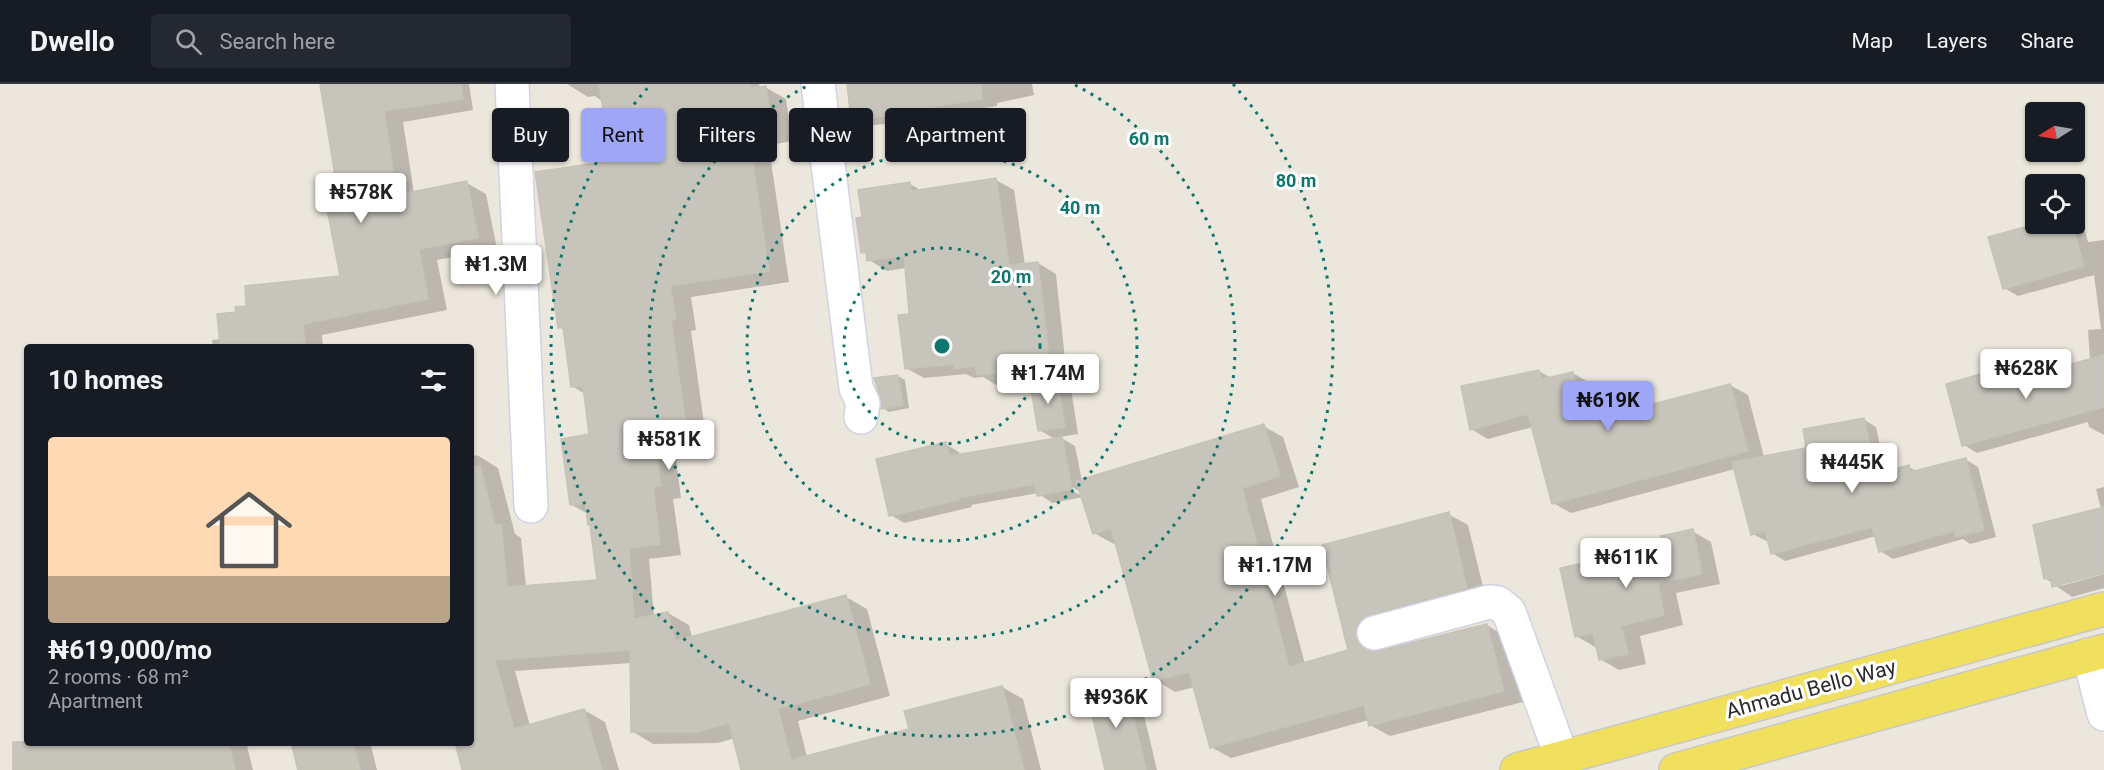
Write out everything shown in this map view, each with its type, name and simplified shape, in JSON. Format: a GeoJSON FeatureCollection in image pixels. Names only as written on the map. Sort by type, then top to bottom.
{"type":"FeatureCollection","features":[{"type":"Feature","properties":{"kind":"main road","name":"Ahmadu Bello Way"},"geometry":{"type":"LineString","coordinates":[[1517,770],[2104,609]]}},
{"type":"Feature","properties":{"kind":"main road","name":"Ahmadu Bello Way"},"geometry":{"type":"LineString","coordinates":[[1676,770],[2096,653]]}},
{"type":"Feature","properties":{"kind":"street"},"geometry":{"type":"LineString","coordinates":[[512,84],[531,506]]}},
{"type":"Feature","properties":{"kind":"street"},"geometry":{"type":"LineString","coordinates":[[818,84],[856,388],[862,403],[861,417]]}},
{"type":"Feature","properties":{"kind":"street"},"geometry":{"type":"LineString","coordinates":[[1374,633],[1489,602],[1498,603],[1509,612],[1562,758]]}},
{"type":"Feature","properties":{"kind":"street"},"geometry":{"type":"LineString","coordinates":[[2096,653],[2104,714]]}},
{"type":"Feature","properties":{"kind":"building"},"geometry":{"type":"Polygon","coordinates":[[[320,84],[461,84],[463,99],[384,111],[397,195],[467,181],[478,238],[419,249],[428,299],[303,324],[305,344],[220,344],[217,314],[236,312],[235,307],[246,306],[245,286],[340,276],[327,209],[340,206],[320,84]]]}},
{"type":"Feature","properties":{"kind":"building"},"geometry":{"type":"Polygon","coordinates":[[[599,84],[750,84],[751,88],[766,86],[769,108],[677,108],[677,162],[753,162],[769,271],[670,286],[676,319],[671,320],[685,419],[652,424],[661,486],[653,487],[660,544],[629,548],[634,619],[668,612],[675,641],[846,595],[870,684],[778,709],[791,760],[909,729],[904,711],[1002,686],[1024,770],[741,770],[729,723],[696,732],[631,732],[630,650],[495,660],[514,729],[584,709],[602,770],[462,770],[456,746],[474,746],[474,467],[480,466],[495,525],[501,524],[507,587],[597,580],[585,503],[570,505],[561,439],[589,434],[583,386],[571,387],[563,327],[558,328],[535,172],[604,162],[665,162],[665,108],[603,108],[599,84]]]}},
{"type":"Feature","properties":{"kind":"building"},"geometry":{"type":"Polygon","coordinates":[[[847,84],[981,84],[982,99],[925,108],[885,108],[885,116],[873,117],[873,108],[850,108],[847,84]]]}},
{"type":"Feature","properties":{"kind":"building"},"geometry":{"type":"Polygon","coordinates":[[[996,178],[1009,265],[1038,262],[1050,368],[977,375],[975,366],[954,369],[954,364],[905,369],[898,315],[909,314],[904,256],[867,261],[866,252],[861,253],[856,218],[862,217],[858,190],[910,182],[911,191],[996,178]]]}},
{"type":"Feature","properties":{"kind":"building"},"geometry":{"type":"Polygon","coordinates":[[[2025,227],[2025,234],[2075,234],[2084,266],[2003,289],[1988,237],[2025,227]]]}},
{"type":"Feature","properties":{"kind":"building"},"geometry":{"type":"Polygon","coordinates":[[[2104,355],[2104,407],[1962,446],[1946,384],[1984,373],[1988,387],[2104,355]]]}},
{"type":"Feature","properties":{"kind":"building"},"geometry":{"type":"Polygon","coordinates":[[[1539,370],[1542,379],[1573,372],[1584,422],[1730,384],[1748,451],[1552,504],[1528,414],[1470,430],[1461,386],[1539,370]]]}},
{"type":"Feature","properties":{"kind":"building"},"geometry":{"type":"Polygon","coordinates":[[[898,375],[903,405],[881,409],[880,396],[874,378],[898,375]]]}},
{"type":"Feature","properties":{"kind":"building"},"geometry":{"type":"Polygon","coordinates":[[[1057,379],[1065,427],[1038,431],[1030,383],[1057,379]]]}},
{"type":"Feature","properties":{"kind":"building"},"geometry":{"type":"Polygon","coordinates":[[[1864,418],[1876,474],[1909,465],[1910,472],[1966,458],[1984,530],[1956,537],[1955,531],[1879,552],[1872,527],[1771,554],[1765,531],[1751,535],[1732,462],[1806,448],[1803,429],[1864,418]]]}},
{"type":"Feature","properties":{"kind":"building"},"geometry":{"type":"Polygon","coordinates":[[[1264,424],[1280,476],[1242,488],[1289,667],[1348,650],[1322,545],[1449,512],[1467,588],[1369,615],[1360,620],[1356,628],[1356,638],[1361,647],[1369,651],[1378,651],[1487,624],[1504,691],[1369,726],[1364,705],[1210,748],[1189,672],[1153,681],[1111,528],[1093,534],[1076,481],[1264,424]]]}},
{"type":"Feature","properties":{"kind":"building"},"geometry":{"type":"Polygon","coordinates":[[[1062,437],[1072,489],[1037,496],[1035,484],[959,498],[959,500],[889,516],[876,459],[946,442],[949,456],[1062,437]]]}},
{"type":"Feature","properties":{"kind":"building"},"geometry":{"type":"Polygon","coordinates":[[[2104,507],[2104,573],[2052,587],[2051,578],[2044,579],[2033,525],[2104,507]]]}},
{"type":"Feature","properties":{"kind":"building"},"geometry":{"type":"Polygon","coordinates":[[[1693,529],[1702,574],[1658,583],[1664,615],[1621,626],[1628,654],[1599,660],[1593,633],[1575,637],[1560,568],[1664,545],[1661,536],[1693,529]]]}},
{"type":"Feature","properties":{"kind":"building"},"geometry":{"type":"Polygon","coordinates":[[[1126,684],[1146,770],[1105,770],[1087,693],[1126,684]]]}},
{"type":"Feature","properties":{"kind":"building"},"geometry":{"type":"Polygon","coordinates":[[[13,742],[24,742],[24,746],[229,746],[235,770],[13,770],[13,742]]]}},
{"type":"Feature","properties":{"kind":"building"},"geometry":{"type":"Polygon","coordinates":[[[292,746],[354,746],[360,770],[298,770],[292,746]]]}}]}
